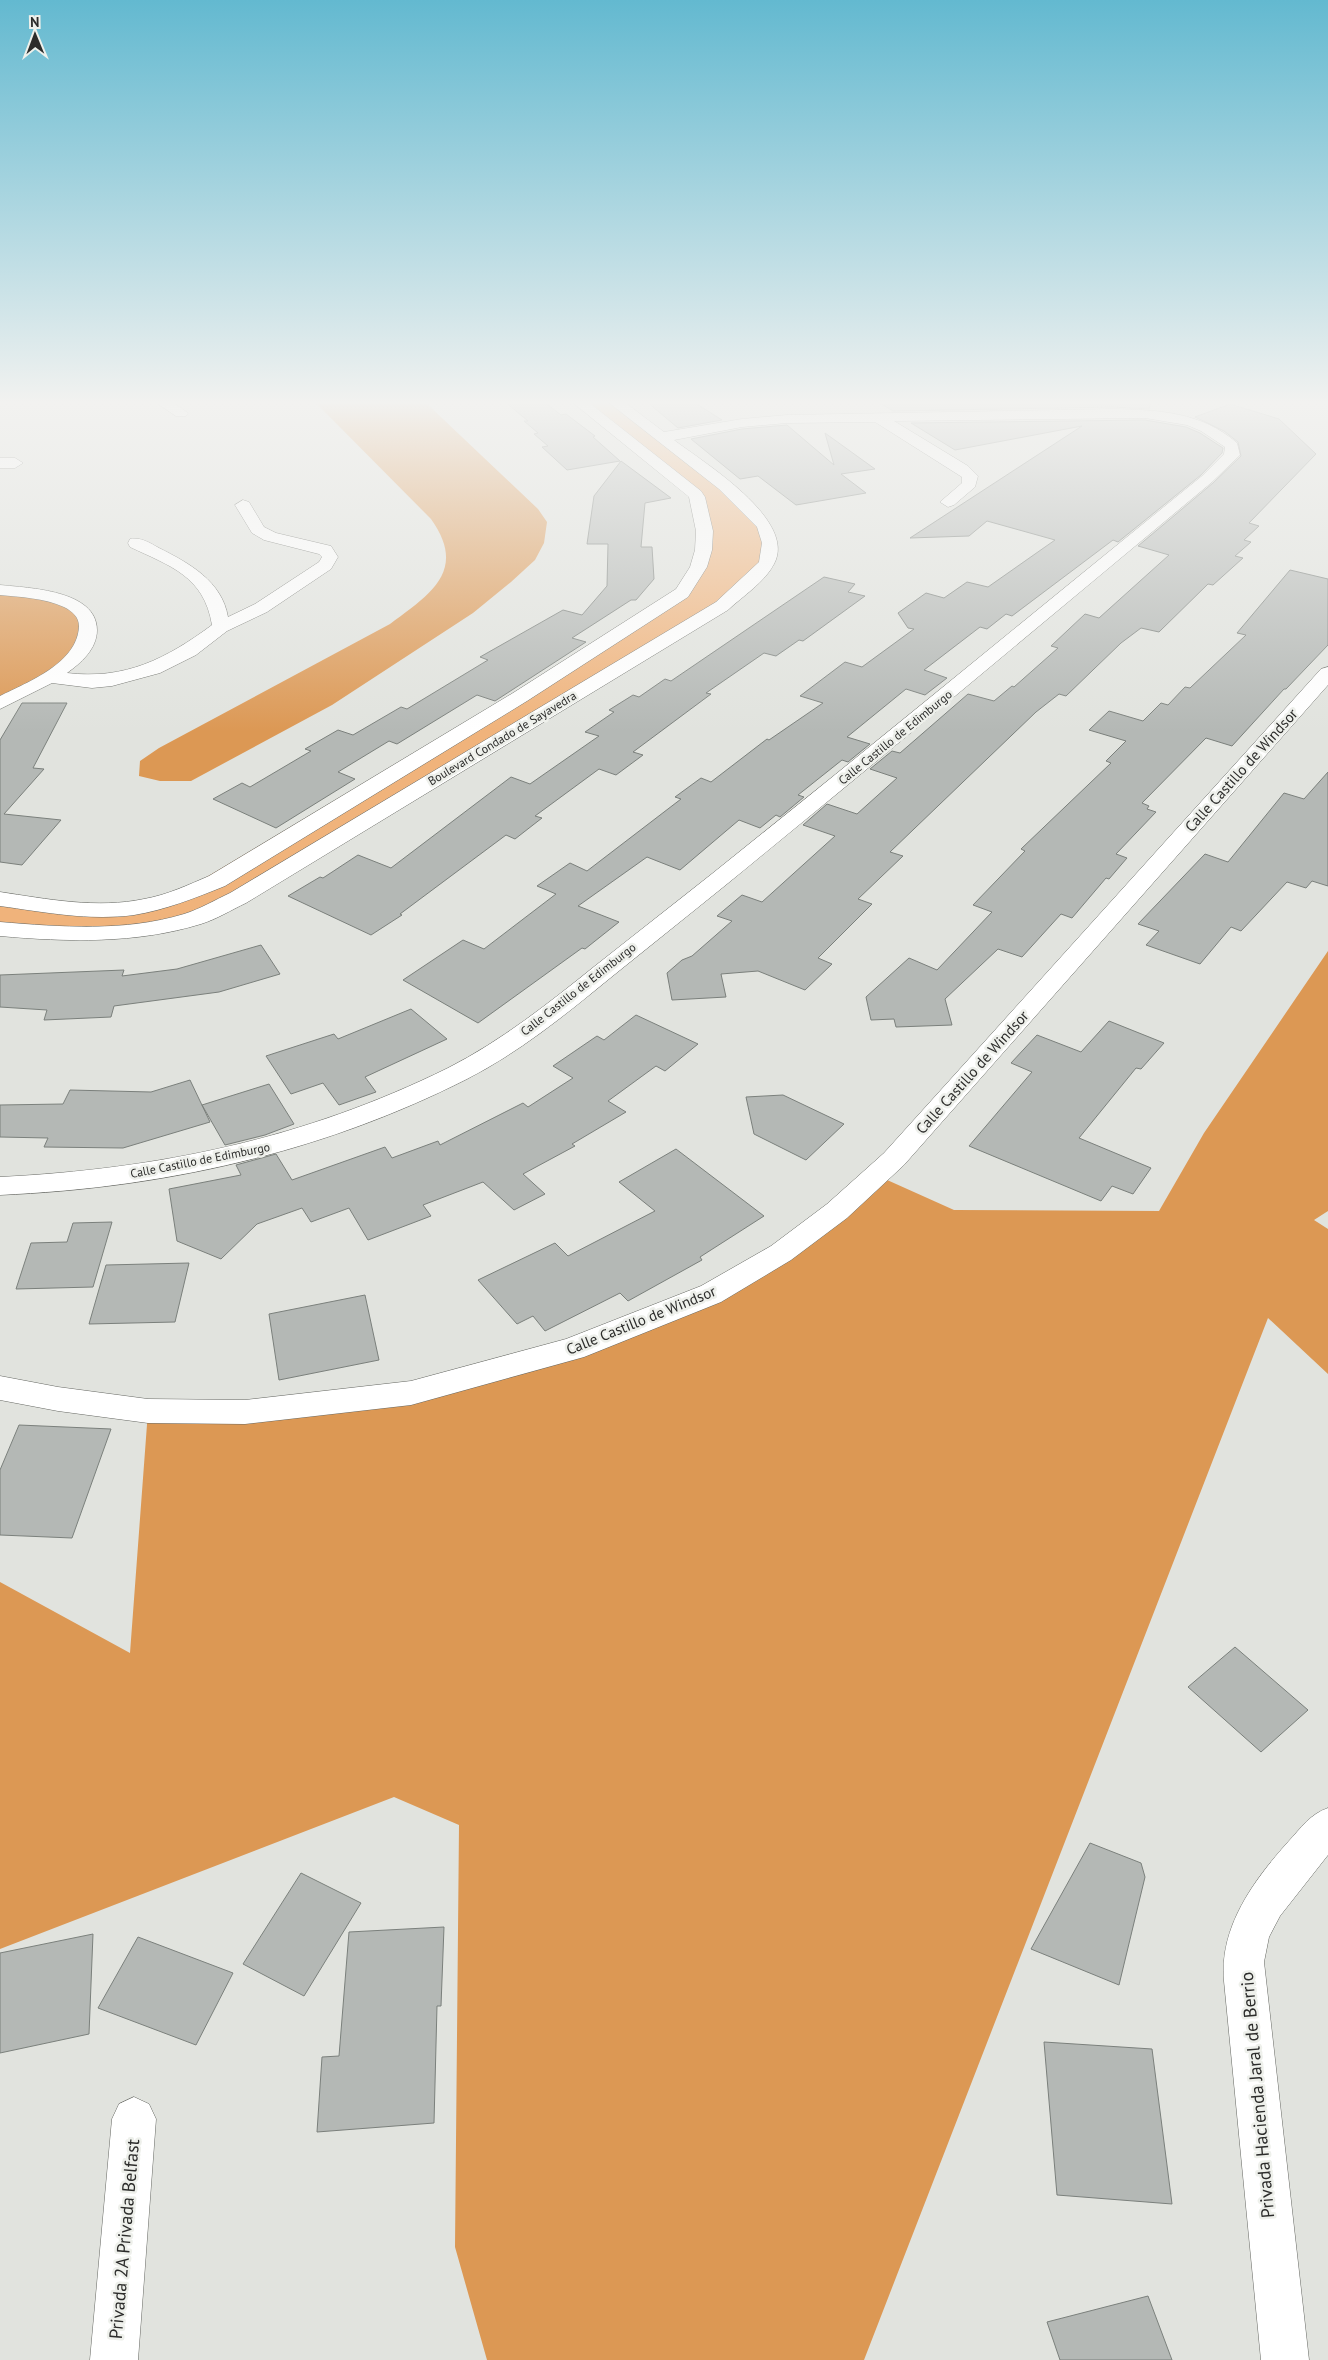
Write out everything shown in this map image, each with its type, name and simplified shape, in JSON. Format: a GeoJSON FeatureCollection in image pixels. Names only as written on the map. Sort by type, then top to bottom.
{"type":"FeatureCollection","features":[{"type":"Feature","properties":{"kind":"street"},"geometry":{"type":"LineString","coordinates":[[50,677],[92,682],[134,675],[174,660],[220,627],[261,608],[294,588],[326,565],[330,557],[325,550],[270,537],[258,530],[247,511]]}},
{"type":"Feature","properties":{"kind":"street","name":"Boulevard Condado de Sayavedra"},"geometry":{"type":"LineString","coordinates":[[0,899],[88,909],[133,908],[168,900],[216,881],[520,697],[682,593],[697,571],[704,554],[706,535],[714,511]]}},
{"type":"Feature","properties":{"kind":"street","name":"Boulevard Condado de Sayavedra"},"geometry":{"type":"LineString","coordinates":[[0,929],[53,934],[102,935],[150,928],[194,918],[238,898],[722,606],[754,579],[767,563],[770,542],[765,526],[753,511]]}},
{"type":"Feature","properties":{"kind":"street","name":"Calle Castillo de Edimburgo"},"geometry":{"type":"LineString","coordinates":[[0,1186],[148,1172],[273,1146],[338,1125],[403,1100],[469,1067],[502,1047],[560,1006],[969,676],[1168,511]]}},
{"type":"Feature","properties":{"kind":"street"},"geometry":{"type":"LineString","coordinates":[[136,543],[198,577],[216,601],[220,627]]}},
{"type":"Feature","properties":{"kind":"street"},"geometry":{"type":"LineString","coordinates":[[0,590],[63,599],[83,610],[90,626],[86,645],[72,661],[50,677],[0,703]]}},
{"type":"Feature","properties":{"kind":"street"},"geometry":{"type":"LineString","coordinates":[[682,593],[691,601],[722,606]]}},
{"type":"Feature","properties":{"kind":"street","name":"Calle Castillo de Windsor"},"geometry":{"type":"LineString","coordinates":[[0,1388],[58,1399],[148,1410],[245,1412],[410,1393],[573,1349],[711,1294],[781,1253],[836,1211],[894,1159],[1328,673]]}},
{"type":"Feature","properties":{"kind":"street","name":"Privada Hacienda Jaral de Berrio"},"geometry":{"type":"LineString","coordinates":[[1285,2360],[1247,2006],[1244,1957],[1257,1916],[1281,1881],[1328,1826]]}},
{"type":"Feature","properties":{"kind":"street","name":"Privada 2A Privada Belfast"},"geometry":{"type":"LineString","coordinates":[[114,2360],[134,2119]]}},
{"type":"Feature","properties":{"kind":"shaded area"},"geometry":{"type":"Polygon","coordinates":[[[423,511],[539,511],[547,522],[544,543],[535,560],[511,582],[473,613],[332,705],[191,781],[160,781],[139,776],[140,761],[159,748],[390,624],[418,602],[439,580],[445,567],[446,553],[442,537],[431,519],[423,511]]]}},
{"type":"Feature","properties":{"kind":"shaded area"},"geometry":{"type":"Polygon","coordinates":[[[701,511],[747,511],[765,526],[767,563],[722,606],[238,898],[151,928],[0,929],[0,899],[88,909],[168,900],[682,593],[697,571],[701,511]]]}},
{"type":"Feature","properties":{"kind":"shaded area"},"geometry":{"type":"Polygon","coordinates":[[[0,590],[29,593],[83,610],[72,661],[0,703],[0,590]]]}},
{"type":"Feature","properties":{"kind":"shaded area"},"geometry":{"type":"Polygon","coordinates":[[[1328,951],[1328,1211],[1314,1220],[1328,1229],[1328,1374],[1268,1318],[864,2360],[487,2360],[455,2247],[459,1825],[394,1797],[0,1949],[0,1582],[130,1653],[148,1411],[411,1393],[711,1294],[876,1175],[954,1210],[1159,1211],[1204,1133],[1328,951]]]}},
{"type":"Feature","properties":{"kind":"building"},"geometry":{"type":"Polygon","coordinates":[[[592,511],[644,511],[641,547],[652,547],[654,579],[636,600],[631,600],[572,638],[586,642],[495,701],[477,695],[397,744],[389,741],[338,772],[355,779],[276,828],[213,799],[242,783],[250,787],[311,751],[305,749],[338,730],[353,735],[401,707],[407,709],[488,660],[480,657],[563,610],[582,615],[607,586],[608,544],[587,544],[592,511]]]}},
{"type":"Feature","properties":{"kind":"building"},"geometry":{"type":"Polygon","coordinates":[[[951,511],[1156,511],[1118,542],[1113,540],[1012,616],[1006,614],[987,629],[980,627],[924,670],[947,678],[925,695],[906,689],[847,737],[870,744],[848,762],[842,760],[798,795],[804,797],[780,817],[776,815],[760,828],[739,820],[680,870],[647,857],[578,906],[619,922],[585,949],[582,948],[478,1023],[403,980],[463,940],[484,949],[556,894],[537,886],[570,863],[587,871],[681,799],[675,797],[701,778],[711,782],[767,739],[769,740],[823,703],[800,696],[845,662],[862,667],[914,629],[908,628],[898,613],[926,593],[944,598],[967,582],[988,587],[1055,540],[987,521],[969,536],[910,538],[951,511]]]}},
{"type":"Feature","properties":{"kind":"building"},"geometry":{"type":"Polygon","coordinates":[[[1180,511],[1261,511],[1249,523],[1259,526],[1244,540],[1251,542],[1235,556],[1243,558],[1213,585],[1208,584],[1159,632],[1141,628],[1121,643],[1066,696],[1059,694],[1036,712],[890,852],[903,856],[858,899],[872,904],[818,958],[832,964],[805,990],[758,971],[721,974],[726,997],[672,1000],[667,973],[682,960],[692,956],[732,921],[717,916],[742,895],[762,902],[835,836],[803,825],[827,804],[857,814],[897,778],[870,769],[892,751],[900,753],[968,694],[994,701],[1012,686],[1014,687],[1058,648],[1051,646],[1085,614],[1099,618],[1169,555],[1138,546],[1180,511]]]}},
{"type":"Feature","properties":{"kind":"building"},"geometry":{"type":"Polygon","coordinates":[[[1290,570],[1328,579],[1328,645],[1284,689],[1232,746],[1206,738],[1142,803],[1149,806],[1147,809],[1156,812],[1116,854],[1127,858],[1109,879],[1106,878],[1072,918],[1061,914],[1022,957],[998,949],[945,999],[952,1025],[896,1027],[894,1019],[871,1020],[866,997],[909,958],[937,970],[992,912],[973,905],[1025,851],[1021,849],[1111,763],[1106,761],[1126,741],[1089,730],[1109,711],[1143,721],[1161,703],[1168,705],[1185,687],[1190,688],[1246,635],[1237,633],[1290,570]]]}},
{"type":"Feature","properties":{"kind":"building"},"geometry":{"type":"Polygon","coordinates":[[[824,577],[855,584],[848,592],[865,596],[803,641],[799,640],[776,656],[764,653],[706,693],[711,694],[633,752],[643,755],[616,775],[599,769],[535,816],[542,818],[515,839],[506,835],[400,914],[402,915],[371,935],[288,896],[320,877],[323,878],[358,855],[391,868],[511,777],[530,784],[599,736],[585,732],[614,712],[609,710],[633,695],[639,697],[665,679],[671,681],[824,577]]]}},
{"type":"Feature","properties":{"kind":"building"},"geometry":{"type":"Polygon","coordinates":[[[22,703],[67,703],[33,768],[44,769],[4,814],[61,820],[22,865],[0,862],[0,740],[22,703]]]}},
{"type":"Feature","properties":{"kind":"building"},"geometry":{"type":"Polygon","coordinates":[[[1328,772],[1328,886],[1312,881],[1306,888],[1287,882],[1241,931],[1231,927],[1200,964],[1146,945],[1159,931],[1138,924],[1205,854],[1228,862],[1284,793],[1304,799],[1328,772]]]}},
{"type":"Feature","properties":{"kind":"building"},"geometry":{"type":"Polygon","coordinates":[[[261,945],[280,974],[219,992],[114,1006],[111,1017],[44,1020],[47,1010],[0,1007],[0,975],[124,970],[122,976],[177,969],[261,945]]]}},
{"type":"Feature","properties":{"kind":"building"},"geometry":{"type":"Polygon","coordinates":[[[411,1009],[447,1039],[365,1077],[376,1092],[339,1105],[323,1083],[291,1094],[266,1056],[334,1034],[338,1039],[411,1009]]]}},
{"type":"Feature","properties":{"kind":"building"},"geometry":{"type":"Polygon","coordinates":[[[636,1015],[698,1044],[665,1071],[656,1066],[608,1101],[626,1112],[572,1144],[575,1146],[523,1174],[545,1194],[514,1210],[483,1182],[423,1205],[431,1216],[368,1240],[349,1208],[311,1222],[302,1208],[257,1224],[221,1259],[177,1241],[169,1189],[241,1175],[236,1165],[276,1154],[292,1180],[385,1147],[392,1158],[438,1141],[440,1145],[523,1103],[528,1107],[573,1078],[553,1066],[597,1036],[604,1040],[636,1015]]]}},
{"type":"Feature","properties":{"kind":"building"},"geometry":{"type":"Polygon","coordinates":[[[1109,1021],[1164,1043],[1141,1069],[1136,1068],[1079,1138],[1151,1168],[1133,1194],[1112,1186],[1101,1201],[969,1146],[1032,1072],[1011,1063],[1037,1035],[1081,1052],[1109,1021]]]}},
{"type":"Feature","properties":{"kind":"building"},"geometry":{"type":"Polygon","coordinates":[[[190,1080],[210,1122],[123,1148],[44,1147],[48,1138],[0,1137],[0,1105],[63,1104],[70,1090],[151,1092],[190,1080]]]}},
{"type":"Feature","properties":{"kind":"building"},"geometry":{"type":"Polygon","coordinates":[[[269,1084],[294,1124],[265,1135],[225,1145],[202,1105],[269,1084]]]}},
{"type":"Feature","properties":{"kind":"building"},"geometry":{"type":"Polygon","coordinates":[[[783,1095],[844,1124],[806,1160],[754,1134],[746,1097],[783,1095]]]}},
{"type":"Feature","properties":{"kind":"building"},"geometry":{"type":"Polygon","coordinates":[[[676,1149],[764,1216],[700,1257],[702,1260],[628,1301],[620,1293],[545,1331],[533,1316],[517,1324],[478,1280],[555,1243],[568,1256],[655,1211],[619,1182],[676,1149]]]}},
{"type":"Feature","properties":{"kind":"building"},"geometry":{"type":"Polygon","coordinates":[[[112,1222],[93,1287],[16,1289],[31,1243],[67,1242],[73,1223],[112,1222]]]}},
{"type":"Feature","properties":{"kind":"building"},"geometry":{"type":"Polygon","coordinates":[[[189,1263],[175,1322],[89,1324],[106,1265],[189,1263]]]}},
{"type":"Feature","properties":{"kind":"building"},"geometry":{"type":"Polygon","coordinates":[[[365,1295],[379,1360],[279,1380],[269,1314],[365,1295]]]}},
{"type":"Feature","properties":{"kind":"building"},"geometry":{"type":"Polygon","coordinates":[[[19,1425],[111,1429],[72,1538],[0,1535],[0,1470],[19,1425]]]}},
{"type":"Feature","properties":{"kind":"building"},"geometry":{"type":"Polygon","coordinates":[[[1235,1647],[1308,1710],[1261,1752],[1188,1687],[1235,1647]]]}},
{"type":"Feature","properties":{"kind":"building"},"geometry":{"type":"Polygon","coordinates":[[[1090,1843],[1141,1863],[1145,1877],[1119,1985],[1031,1949],[1090,1843]]]}},
{"type":"Feature","properties":{"kind":"building"},"geometry":{"type":"Polygon","coordinates":[[[301,1873],[361,1903],[304,1996],[243,1964],[301,1873]]]}},
{"type":"Feature","properties":{"kind":"building"},"geometry":{"type":"Polygon","coordinates":[[[444,1927],[441,2006],[437,2006],[434,2123],[317,2132],[322,2057],[339,2056],[349,1932],[444,1927]]]}},
{"type":"Feature","properties":{"kind":"building"},"geometry":{"type":"Polygon","coordinates":[[[93,1934],[89,2034],[0,2053],[0,1953],[93,1934]]]}},
{"type":"Feature","properties":{"kind":"building"},"geometry":{"type":"Polygon","coordinates":[[[138,1937],[233,1973],[196,2045],[98,2008],[138,1937]]]}},
{"type":"Feature","properties":{"kind":"building"},"geometry":{"type":"Polygon","coordinates":[[[1044,2042],[1152,2049],[1172,2204],[1057,2195],[1044,2042]]]}},
{"type":"Feature","properties":{"kind":"building"},"geometry":{"type":"Polygon","coordinates":[[[1148,2296],[1172,2360],[1060,2360],[1047,2322],[1148,2296]]]}}]}
